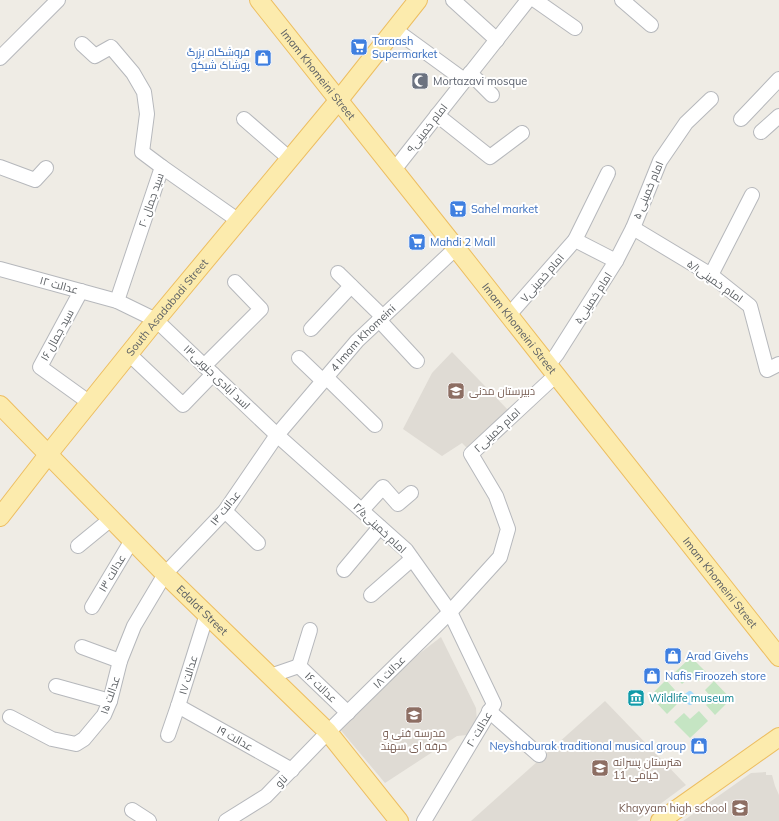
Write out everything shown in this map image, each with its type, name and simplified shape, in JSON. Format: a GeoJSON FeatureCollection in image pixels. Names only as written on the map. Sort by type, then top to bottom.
{"type":"FeatureCollection","features":[{"type":"Feature","properties":{"kind":"main road","name":"Imam Khomeini Street"},"geometry":{"type":"LineString","coordinates":[[259,0],[779,657]]}},
{"type":"Feature","properties":{"kind":"main road","name":"South Asadabadi Street"},"geometry":{"type":"LineString","coordinates":[[0,517],[156,320],[290,160],[418,0]]}},
{"type":"Feature","properties":{"kind":"main road","name":"Edalat Street"},"geometry":{"type":"LineString","coordinates":[[0,404],[165,574],[328,732],[399,821]]}},
{"type":"Feature","properties":{"kind":"main road"},"geometry":{"type":"LineString","coordinates":[[660,821],[779,737]]}},
{"type":"Feature","properties":{"kind":"street"},"geometry":{"type":"LineString","coordinates":[[0,58],[58,0]]}},
{"type":"Feature","properties":{"kind":"street"},"geometry":{"type":"LineString","coordinates":[[453,0],[497,40]]}},
{"type":"Feature","properties":{"kind":"street","name":"امام خمینی۹"},"geometry":{"type":"LineString","coordinates":[[394,170],[528,0]]}},
{"type":"Feature","properties":{"kind":"street"},"geometry":{"type":"LineString","coordinates":[[535,0],[575,28]]}},
{"type":"Feature","properties":{"kind":"street"},"geometry":{"type":"LineString","coordinates":[[622,0],[651,25]]}},
{"type":"Feature","properties":{"kind":"street"},"geometry":{"type":"LineString","coordinates":[[394,29],[465,80],[492,95]]}},
{"type":"Feature","properties":{"kind":"street"},"geometry":{"type":"LineString","coordinates":[[82,44],[95,56],[111,47],[133,73],[144,92],[147,114],[142,152],[162,167]]}},
{"type":"Feature","properties":{"kind":"street"},"geometry":{"type":"LineString","coordinates":[[741,119],[779,79]]}},
{"type":"Feature","properties":{"kind":"street","name":"امام خمینی ۵"},"geometry":{"type":"LineString","coordinates":[[633,228],[660,160],[686,123],[711,99]]}},
{"type":"Feature","properties":{"kind":"street"},"geometry":{"type":"LineString","coordinates":[[438,115],[490,157],[522,133]]}},
{"type":"Feature","properties":{"kind":"street"},"geometry":{"type":"LineString","coordinates":[[761,132],[779,116]]}},
{"type":"Feature","properties":{"kind":"street"},"geometry":{"type":"LineString","coordinates":[[244,120],[290,160]]}},
{"type":"Feature","properties":{"kind":"street"},"geometry":{"type":"LineString","coordinates":[[0,167],[35,180],[46,168]]}},
{"type":"Feature","properties":{"kind":"street","name":"سید جمال ۲۰"},"geometry":{"type":"LineString","coordinates":[[117,301],[162,167],[239,221]]}},
{"type":"Feature","properties":{"kind":"street","name":"امام خمینی۷"},"geometry":{"type":"LineString","coordinates":[[509,316],[575,240],[608,173]]}},
{"type":"Feature","properties":{"kind":"street"},"geometry":{"type":"LineString","coordinates":[[711,276],[752,195]]}},
{"type":"Feature","properties":{"kind":"street","name":"امام خمینی۵"},"geometry":{"type":"LineString","coordinates":[[552,370],[557,354],[616,261],[633,228]]}},
{"type":"Feature","properties":{"kind":"street","name":"امام خمینی۵/۱"},"geometry":{"type":"LineString","coordinates":[[633,228],[711,276],[750,306],[767,370],[779,364]]}},
{"type":"Feature","properties":{"kind":"street"},"geometry":{"type":"LineString","coordinates":[[575,240],[616,261]]}},
{"type":"Feature","properties":{"kind":"street","name":"4 Imam Khomeini"},"geometry":{"type":"LineString","coordinates":[[277,435],[357,341],[456,248]]}},
{"type":"Feature","properties":{"kind":"street","name":"عدالت ۱۲"},"geometry":{"type":"LineString","coordinates":[[0,269],[117,301],[156,320]]}},
{"type":"Feature","properties":{"kind":"street"},"geometry":{"type":"LineString","coordinates":[[338,273],[381,319],[417,361]]}},
{"type":"Feature","properties":{"kind":"street"},"geometry":{"type":"LineString","coordinates":[[129,354],[183,405],[208,370],[261,309],[235,282]]}},
{"type":"Feature","properties":{"kind":"street"},"geometry":{"type":"LineString","coordinates":[[311,329],[351,286]]}},
{"type":"Feature","properties":{"kind":"street","name":"سید جمال ۱۶"},"geometry":{"type":"LineString","coordinates":[[81,291],[40,367],[90,403]]}},
{"type":"Feature","properties":{"kind":"street","name":"اسد آبادی جنوبی۱۳"},"geometry":{"type":"LineString","coordinates":[[156,320],[277,435],[334,486]]}},
{"type":"Feature","properties":{"kind":"street"},"geometry":{"type":"LineString","coordinates":[[299,358],[325,379],[375,425]]}},
{"type":"Feature","properties":{"kind":"street","name":"امام خمینی۲"},"geometry":{"type":"LineString","coordinates":[[450,612],[500,557],[508,529],[496,496],[471,454],[552,370]]}},
{"type":"Feature","properties":{"kind":"street","name":"عدالت ۱۴"},"geometry":{"type":"LineString","coordinates":[[165,574],[225,511],[277,435]]}},
{"type":"Feature","properties":{"kind":"street","name":"امام خمینی۲/۵"},"geometry":{"type":"LineString","coordinates":[[334,486],[406,550],[450,612]]}},
{"type":"Feature","properties":{"kind":"street"},"geometry":{"type":"LineString","coordinates":[[362,510],[383,487],[398,504],[411,493]]}},
{"type":"Feature","properties":{"kind":"street"},"geometry":{"type":"LineString","coordinates":[[225,511],[258,543]]}},
{"type":"Feature","properties":{"kind":"street"},"geometry":{"type":"LineString","coordinates":[[78,546],[111,519]]}},
{"type":"Feature","properties":{"kind":"street"},"geometry":{"type":"LineString","coordinates":[[344,570],[380,526]]}},
{"type":"Feature","properties":{"kind":"street","name":"عدالت ۱۳"},"geometry":{"type":"LineString","coordinates":[[92,607],[132,540]]}},
{"type":"Feature","properties":{"kind":"street"},"geometry":{"type":"LineString","coordinates":[[371,595],[412,559]]}},
{"type":"Feature","properties":{"kind":"street","name":"عدالت ۱۵"},"geometry":{"type":"LineString","coordinates":[[10,717],[52,739],[76,744],[84,739],[104,715],[110,701],[120,661],[134,626],[165,574]]}},
{"type":"Feature","properties":{"kind":"street","name":"عدالت ۲۰"},"geometry":{"type":"LineString","coordinates":[[424,821],[494,704],[450,612]]}},
{"type":"Feature","properties":{"kind":"street","name":"عدالت ۱۸"},"geometry":{"type":"LineString","coordinates":[[328,732],[450,612]]}},
{"type":"Feature","properties":{"kind":"street","name":"عدالت ۱۷"},"geometry":{"type":"LineString","coordinates":[[168,735],[207,614]]}},
{"type":"Feature","properties":{"kind":"street"},"geometry":{"type":"LineString","coordinates":[[299,666],[310,630]]}},
{"type":"Feature","properties":{"kind":"street"},"geometry":{"type":"LineString","coordinates":[[82,647],[120,661]]}},
{"type":"Feature","properties":{"kind":"street","name":"عدالت ۱۶"},"geometry":{"type":"LineString","coordinates":[[270,676],[299,666],[348,713]]}},
{"type":"Feature","properties":{"kind":"street"},"geometry":{"type":"LineString","coordinates":[[56,686],[110,701]]}},
{"type":"Feature","properties":{"kind":"street","name":"عدالت ۱۹"},"geometry":{"type":"LineString","coordinates":[[178,706],[292,770]]}},
{"type":"Feature","properties":{"kind":"street"},"geometry":{"type":"LineString","coordinates":[[489,711],[539,755]]}},
{"type":"Feature","properties":{"kind":"street","name":"ناو"},"geometry":{"type":"LineString","coordinates":[[226,821],[266,796],[328,732]]}},
{"type":"Feature","properties":{"kind":"street"},"geometry":{"type":"LineString","coordinates":[[132,810],[149,821]]}},
{"type":"Feature","properties":{"kind":"shaded area","name":"دبیرستان مدنی"},"geometry":{"type":"Polygon","coordinates":[[[452,352],[508,410],[473,448],[466,447],[462,443],[442,456],[403,429],[432,373],[452,352]]]}},
{"type":"Feature","properties":{"kind":"shaded area","name":"مدرسه فنی و حرفه ای سهند"},"geometry":{"type":"Polygon","coordinates":[[[441,637],[476,708],[477,722],[467,735],[457,736],[385,783],[339,728],[389,677],[441,637]]]}},
{"type":"Feature","properties":{"kind":"shaded area","name":"هنرستان پسرانه خیامی 11"},"geometry":{"type":"Polygon","coordinates":[[[605,701],[686,785],[637,821],[471,821],[605,701]]]}},
{"type":"Feature","properties":{"kind":"shaded area","name":"Khayyam high school"},"geometry":{"type":"Polygon","coordinates":[[[766,772],[766,775],[772,775],[779,795],[779,821],[683,821],[751,773],[766,772]]]}},
{"type":"Feature","properties":{"kind":"green space"},"geometry":{"type":"Polygon","coordinates":[[[691,657],[707,673],[697,682],[691,676],[682,684],[673,674],[691,657]]]}},
{"type":"Feature","properties":{"kind":"green space"},"geometry":{"type":"Polygon","coordinates":[[[666,680],[675,690],[668,696],[677,704],[667,714],[650,696],[666,680]]]}},
{"type":"Feature","properties":{"kind":"green space"},"geometry":{"type":"Polygon","coordinates":[[[714,681],[731,699],[715,715],[706,705],[713,699],[705,690],[714,681]]]}},
{"type":"Feature","properties":{"kind":"green space"},"geometry":{"type":"Polygon","coordinates":[[[699,711],[708,721],[690,738],[674,722],[684,713],[690,719],[699,711]]]}},
{"type":"Feature","properties":{"kind":"water"},"geometry":{"type":"Polygon","coordinates":[[[689,691],[697,697],[697,700],[691,705],[682,699],[682,696],[689,691]]]}},
{"type":"Feature","properties":{"kind":"place","name":"Taraash Supermarket"},"geometry":{"type":"Point","coordinates":[359,47]}},
{"type":"Feature","properties":{"kind":"place","name":"فروشگاه بزرگ پوشاک شیکو"},"geometry":{"type":"Point","coordinates":[263,58]}},
{"type":"Feature","properties":{"kind":"place","name":"Mortazavi mosque"},"geometry":{"type":"Point","coordinates":[420,81]}},
{"type":"Feature","properties":{"kind":"place","name":"Sahel market"},"geometry":{"type":"Point","coordinates":[458,209]}},
{"type":"Feature","properties":{"kind":"place","name":"Mahdi 2 Mall"},"geometry":{"type":"Point","coordinates":[417,242]}},
{"type":"Feature","properties":{"kind":"place","name":"دبیرستان مدنی"},"geometry":{"type":"Point","coordinates":[456,391]}},
{"type":"Feature","properties":{"kind":"place","name":"Arad Givehs"},"geometry":{"type":"Point","coordinates":[673,656]}},
{"type":"Feature","properties":{"kind":"place","name":"Nafis Firoozeh store"},"geometry":{"type":"Point","coordinates":[652,676]}},
{"type":"Feature","properties":{"kind":"place","name":"Wildlife museum"},"geometry":{"type":"Point","coordinates":[636,698]}},
{"type":"Feature","properties":{"kind":"place","name":"مدرسه فنی و حرفه ای سهند"},"geometry":{"type":"Point","coordinates":[414,715]}},
{"type":"Feature","properties":{"kind":"place","name":"Neyshaburak traditional musical group"},"geometry":{"type":"Point","coordinates":[699,746]}},
{"type":"Feature","properties":{"kind":"place","name":"هنرستان پسرانه خیامی 11"},"geometry":{"type":"Point","coordinates":[600,768]}},
{"type":"Feature","properties":{"kind":"place","name":"Khayyam high school"},"geometry":{"type":"Point","coordinates":[740,808]}}]}
